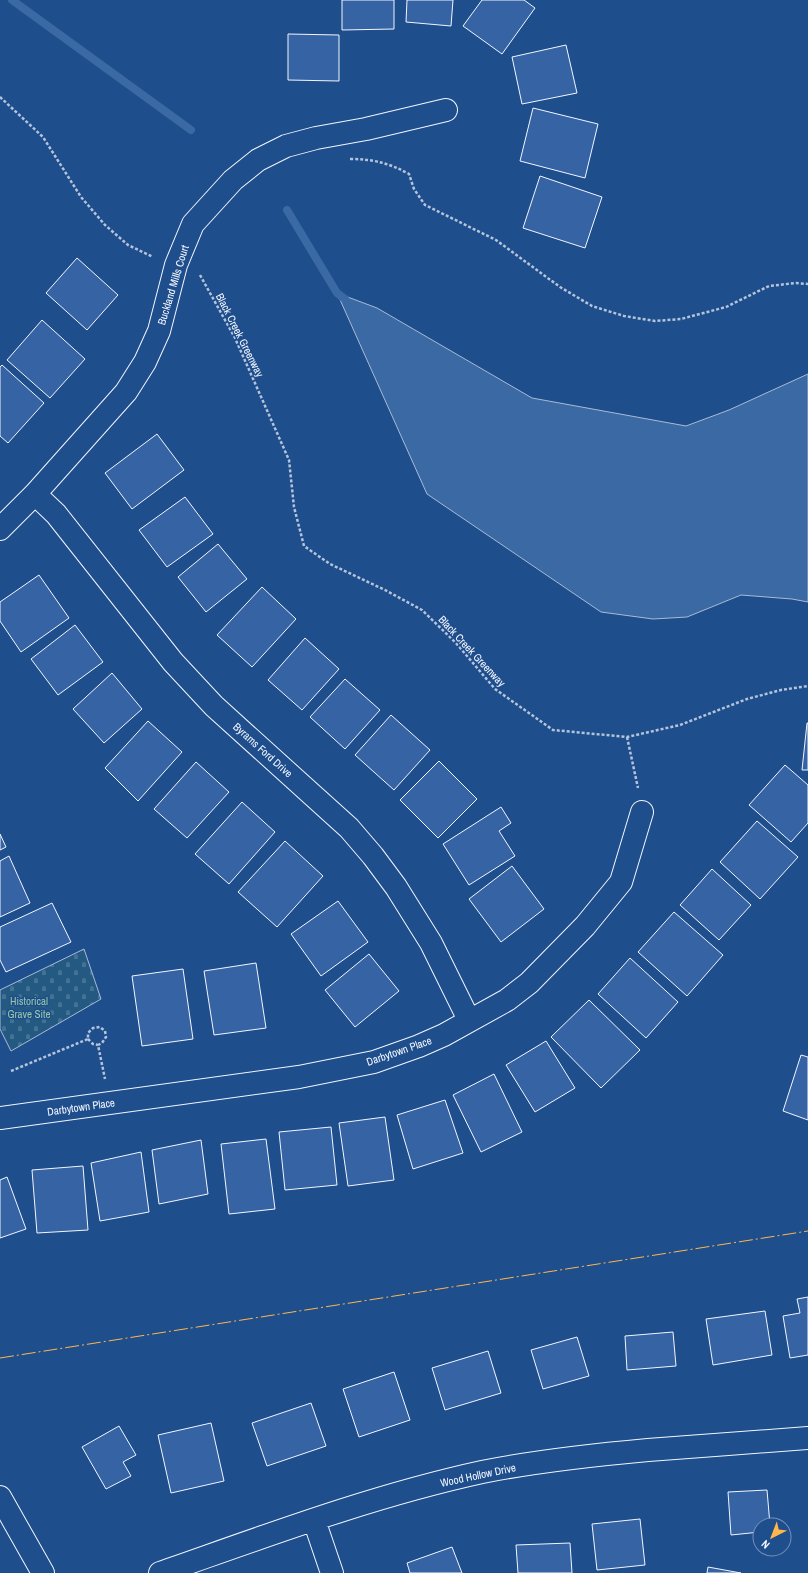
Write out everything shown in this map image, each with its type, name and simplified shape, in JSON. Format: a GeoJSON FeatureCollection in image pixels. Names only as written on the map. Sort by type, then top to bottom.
{"type":"FeatureCollection","features":[{"type":"Feature","properties":{"kind":"street","name":"Buckland Mills Court"},"geometry":{"type":"LineString","coordinates":[[0,529],[35,494],[126,392],[145,362],[159,331],[176,265],[193,224],[233,180],[258,160],[286,146],[316,138],[366,130],[446,110]]}},
{"type":"Feature","properties":{"kind":"street","name":"Byrams Ford Drive"},"geometry":{"type":"LineString","coordinates":[[35,494],[56,514],[172,662],[214,706],[349,828],[373,856],[396,887],[431,943],[469,1020]]}},
{"type":"Feature","properties":{"kind":"street","name":"Darbytown Place"},"geometry":{"type":"LineString","coordinates":[[0,1118],[299,1077],[374,1062],[419,1046],[507,1000],[529,983],[585,926],[620,882],[642,812]]}},
{"type":"Feature","properties":{"kind":"street","name":"Wood Hollow Drive"},"geometry":{"type":"LineString","coordinates":[[160,1573],[373,1500],[431,1484],[484,1472],[608,1454],[808,1438]]}},
{"type":"Feature","properties":{"kind":"street"},"geometry":{"type":"LineString","coordinates":[[0,1498],[43,1573]]}},
{"type":"Feature","properties":{"kind":"street"},"geometry":{"type":"LineString","coordinates":[[314,1520],[332,1573]]}},
{"type":"Feature","properties":{"kind":"path"},"geometry":{"type":"LineString","coordinates":[[0,97],[43,137],[81,197],[105,225],[128,246],[154,257]]}},
{"type":"Feature","properties":{"kind":"path"},"geometry":{"type":"LineString","coordinates":[[344,159],[359,159],[390,164],[409,174],[414,189],[425,205],[496,240],[560,287],[592,306],[624,316],[655,321],[682,320],[726,307],[768,286],[796,283],[808,284]]}},
{"type":"Feature","properties":{"kind":"path","name":"Black Creek Greenway"},"geometry":{"type":"LineString","coordinates":[[199,273],[235,338],[289,460],[294,507],[304,546],[330,564],[385,590],[422,610],[456,643],[495,689],[553,730],[627,738],[680,725],[747,699],[781,690],[808,686]]}},
{"type":"Feature","properties":{"kind":"path"},"geometry":{"type":"LineString","coordinates":[[627,738],[642,812]]}},
{"type":"Feature","properties":{"kind":"path"},"geometry":{"type":"LineString","coordinates":[[100,1027],[105,1031],[106,1037],[102,1043],[98,1045],[93,1044],[88,1039],[88,1033],[93,1028],[100,1027]]}},
{"type":"Feature","properties":{"kind":"path"},"geometry":{"type":"LineString","coordinates":[[11,1071],[88,1039]]}},
{"type":"Feature","properties":{"kind":"path"},"geometry":{"type":"LineString","coordinates":[[98,1045],[105,1080]]}},
{"type":"Feature","properties":{"kind":"green space","name":"Historical Grave Site"},"geometry":{"type":"Polygon","coordinates":[[[84,949],[101,999],[11,1051],[0,1029],[0,990],[84,949]]]}},
{"type":"Feature","properties":{"kind":"shaded area"},"geometry":{"type":"Polygon","coordinates":[[[337,293],[377,308],[532,398],[686,426],[729,410],[808,374],[808,602],[792,599],[741,595],[687,617],[653,619],[601,612],[427,494],[337,293]]]}},
{"type":"Feature","properties":{"kind":"building"},"geometry":{"type":"Polygon","coordinates":[[[342,0],[394,0],[394,29],[342,30],[342,0]]]}},
{"type":"Feature","properties":{"kind":"building"},"geometry":{"type":"Polygon","coordinates":[[[407,0],[453,0],[451,26],[406,22],[407,0]]]}},
{"type":"Feature","properties":{"kind":"building"},"geometry":{"type":"Polygon","coordinates":[[[482,0],[524,0],[535,8],[502,54],[463,26],[482,0]]]}},
{"type":"Feature","properties":{"kind":"building"},"geometry":{"type":"Polygon","coordinates":[[[288,34],[339,35],[339,81],[288,80],[288,34]]]}},
{"type":"Feature","properties":{"kind":"building"},"geometry":{"type":"Polygon","coordinates":[[[566,45],[577,93],[522,104],[512,57],[566,45]]]}},
{"type":"Feature","properties":{"kind":"building"},"geometry":{"type":"Polygon","coordinates":[[[533,108],[598,124],[585,178],[520,161],[533,108]]]}},
{"type":"Feature","properties":{"kind":"building"},"geometry":{"type":"Polygon","coordinates":[[[540,176],[602,197],[585,248],[523,228],[540,176]]]}},
{"type":"Feature","properties":{"kind":"building"},"geometry":{"type":"Polygon","coordinates":[[[77,258],[118,295],[87,330],[46,293],[77,258]]]}},
{"type":"Feature","properties":{"kind":"building"},"geometry":{"type":"Polygon","coordinates":[[[42,320],[85,359],[50,398],[7,360],[42,320]]]}},
{"type":"Feature","properties":{"kind":"building"},"geometry":{"type":"Polygon","coordinates":[[[2,365],[44,403],[8,443],[0,436],[0,367],[2,365]]]}},
{"type":"Feature","properties":{"kind":"building"},"geometry":{"type":"Polygon","coordinates":[[[157,434],[184,470],[132,509],[105,473],[157,434]]]}},
{"type":"Feature","properties":{"kind":"building"},"geometry":{"type":"Polygon","coordinates":[[[185,497],[213,534],[167,567],[139,530],[185,497]]]}},
{"type":"Feature","properties":{"kind":"building"},"geometry":{"type":"Polygon","coordinates":[[[218,544],[247,579],[206,612],[178,577],[218,544]]]}},
{"type":"Feature","properties":{"kind":"building"},"geometry":{"type":"Polygon","coordinates":[[[39,575],[69,618],[21,652],[0,621],[0,602],[39,575]]]}},
{"type":"Feature","properties":{"kind":"building"},"geometry":{"type":"Polygon","coordinates":[[[262,587],[296,619],[252,667],[217,635],[262,587]]]}},
{"type":"Feature","properties":{"kind":"building"},"geometry":{"type":"Polygon","coordinates":[[[75,625],[103,662],[58,695],[31,659],[75,625]]]}},
{"type":"Feature","properties":{"kind":"building"},"geometry":{"type":"Polygon","coordinates":[[[305,638],[339,669],[302,710],[268,680],[305,638]]]}},
{"type":"Feature","properties":{"kind":"building"},"geometry":{"type":"Polygon","coordinates":[[[112,673],[142,709],[104,743],[73,709],[112,673]]]}},
{"type":"Feature","properties":{"kind":"building"},"geometry":{"type":"Polygon","coordinates":[[[345,679],[380,710],[345,749],[310,717],[345,679]]]}},
{"type":"Feature","properties":{"kind":"building"},"geometry":{"type":"Polygon","coordinates":[[[391,715],[430,750],[394,790],[355,755],[391,715]]]}},
{"type":"Feature","properties":{"kind":"building"},"geometry":{"type":"Polygon","coordinates":[[[148,721],[182,752],[138,801],[105,768],[148,721]]]}},
{"type":"Feature","properties":{"kind":"building"},"geometry":{"type":"Polygon","coordinates":[[[807,723],[808,770],[802,770],[807,723]]]}},
{"type":"Feature","properties":{"kind":"building"},"geometry":{"type":"Polygon","coordinates":[[[439,761],[477,799],[438,838],[400,800],[439,761]]]}},
{"type":"Feature","properties":{"kind":"building"},"geometry":{"type":"Polygon","coordinates":[[[196,762],[229,792],[187,838],[154,809],[196,762]]]}},
{"type":"Feature","properties":{"kind":"building"},"geometry":{"type":"Polygon","coordinates":[[[785,765],[808,785],[808,823],[791,842],[749,805],[785,765]]]}},
{"type":"Feature","properties":{"kind":"building"},"geometry":{"type":"Polygon","coordinates":[[[242,802],[275,832],[229,884],[195,854],[242,802]]]}},
{"type":"Feature","properties":{"kind":"building"},"geometry":{"type":"Polygon","coordinates":[[[501,807],[511,823],[499,831],[515,856],[469,885],[443,844],[501,807]]]}},
{"type":"Feature","properties":{"kind":"building"},"geometry":{"type":"Polygon","coordinates":[[[757,821],[798,857],[760,899],[720,862],[757,821]]]}},
{"type":"Feature","properties":{"kind":"building"},"geometry":{"type":"Polygon","coordinates":[[[0,834],[6,847],[0,850],[0,834]]]}},
{"type":"Feature","properties":{"kind":"building"},"geometry":{"type":"Polygon","coordinates":[[[285,841],[323,876],[277,927],[238,892],[285,841]]]}},
{"type":"Feature","properties":{"kind":"building"},"geometry":{"type":"Polygon","coordinates":[[[9,856],[30,903],[0,917],[0,861],[9,856]]]}},
{"type":"Feature","properties":{"kind":"building"},"geometry":{"type":"Polygon","coordinates":[[[512,866],[544,909],[501,942],[469,899],[512,866]]]}},
{"type":"Feature","properties":{"kind":"building"},"geometry":{"type":"Polygon","coordinates":[[[712,869],[751,905],[719,940],[680,905],[712,869]]]}},
{"type":"Feature","properties":{"kind":"building"},"geometry":{"type":"Polygon","coordinates":[[[338,901],[368,942],[321,976],[291,934],[338,901]]]}},
{"type":"Feature","properties":{"kind":"building"},"geometry":{"type":"Polygon","coordinates":[[[52,903],[71,942],[6,972],[0,960],[0,927],[52,903]]]}},
{"type":"Feature","properties":{"kind":"building"},"geometry":{"type":"Polygon","coordinates":[[[674,912],[723,955],[687,996],[638,952],[674,912]]]}},
{"type":"Feature","properties":{"kind":"building"},"geometry":{"type":"Polygon","coordinates":[[[369,954],[399,991],[355,1027],[325,990],[369,954]]]}},
{"type":"Feature","properties":{"kind":"building"},"geometry":{"type":"Polygon","coordinates":[[[630,958],[678,1002],[646,1038],[598,994],[630,958]]]}},
{"type":"Feature","properties":{"kind":"building"},"geometry":{"type":"Polygon","coordinates":[[[256,963],[266,1028],[214,1035],[204,971],[256,963]]]}},
{"type":"Feature","properties":{"kind":"building"},"geometry":{"type":"Polygon","coordinates":[[[183,969],[193,1039],[142,1046],[132,976],[183,969]]]}},
{"type":"Feature","properties":{"kind":"building"},"geometry":{"type":"Polygon","coordinates":[[[589,1000],[640,1050],[601,1088],[551,1037],[589,1000]]]}},
{"type":"Feature","properties":{"kind":"building"},"geometry":{"type":"Polygon","coordinates":[[[546,1041],[575,1088],[535,1112],[506,1065],[546,1041]]]}},
{"type":"Feature","properties":{"kind":"building"},"geometry":{"type":"Polygon","coordinates":[[[801,1055],[808,1057],[808,1120],[783,1111],[801,1055]]]}},
{"type":"Feature","properties":{"kind":"building"},"geometry":{"type":"Polygon","coordinates":[[[494,1074],[522,1132],[481,1152],[453,1095],[494,1074]]]}},
{"type":"Feature","properties":{"kind":"building"},"geometry":{"type":"Polygon","coordinates":[[[445,1100],[463,1153],[413,1169],[397,1115],[445,1100]]]}},
{"type":"Feature","properties":{"kind":"building"},"geometry":{"type":"Polygon","coordinates":[[[385,1117],[394,1180],[348,1186],[339,1123],[385,1117]]]}},
{"type":"Feature","properties":{"kind":"building"},"geometry":{"type":"Polygon","coordinates":[[[331,1127],[337,1185],[285,1190],[279,1132],[331,1127]]]}},
{"type":"Feature","properties":{"kind":"building"},"geometry":{"type":"Polygon","coordinates":[[[266,1139],[275,1209],[229,1214],[221,1144],[266,1139]]]}},
{"type":"Feature","properties":{"kind":"building"},"geometry":{"type":"Polygon","coordinates":[[[201,1140],[208,1194],[159,1204],[152,1150],[201,1140]]]}},
{"type":"Feature","properties":{"kind":"building"},"geometry":{"type":"Polygon","coordinates":[[[141,1152],[149,1212],[100,1221],[91,1163],[141,1152]]]}},
{"type":"Feature","properties":{"kind":"building"},"geometry":{"type":"Polygon","coordinates":[[[83,1166],[88,1230],[37,1233],[32,1170],[83,1166]]]}},
{"type":"Feature","properties":{"kind":"building"},"geometry":{"type":"Polygon","coordinates":[[[7,1177],[26,1229],[0,1238],[0,1180],[7,1177]]]}},
{"type":"Feature","properties":{"kind":"building"},"geometry":{"type":"Polygon","coordinates":[[[808,1297],[808,1355],[790,1358],[783,1316],[800,1313],[797,1299],[808,1297]]]}},
{"type":"Feature","properties":{"kind":"building"},"geometry":{"type":"Polygon","coordinates":[[[765,1311],[772,1355],[713,1365],[706,1319],[765,1311]]]}},
{"type":"Feature","properties":{"kind":"building"},"geometry":{"type":"Polygon","coordinates":[[[673,1332],[676,1366],[627,1370],[625,1336],[673,1332]]]}},
{"type":"Feature","properties":{"kind":"building"},"geometry":{"type":"Polygon","coordinates":[[[577,1337],[589,1376],[543,1389],[531,1350],[577,1337]]]}},
{"type":"Feature","properties":{"kind":"building"},"geometry":{"type":"Polygon","coordinates":[[[488,1351],[501,1393],[445,1410],[432,1368],[488,1351]]]}},
{"type":"Feature","properties":{"kind":"building"},"geometry":{"type":"Polygon","coordinates":[[[394,1372],[410,1420],[359,1437],[343,1389],[394,1372]]]}},
{"type":"Feature","properties":{"kind":"building"},"geometry":{"type":"Polygon","coordinates":[[[311,1403],[326,1446],[267,1466],[252,1423],[311,1403]]]}},
{"type":"Feature","properties":{"kind":"building"},"geometry":{"type":"Polygon","coordinates":[[[211,1423],[224,1481],[171,1493],[158,1435],[211,1423]]]}},
{"type":"Feature","properties":{"kind":"building"},"geometry":{"type":"Polygon","coordinates":[[[119,1426],[136,1455],[123,1462],[131,1476],[106,1489],[82,1447],[119,1426]]]}},
{"type":"Feature","properties":{"kind":"building"},"geometry":{"type":"Polygon","coordinates":[[[767,1490],[769,1517],[752,1517],[752,1533],[731,1535],[728,1492],[767,1490]]]}},
{"type":"Feature","properties":{"kind":"building"},"geometry":{"type":"Polygon","coordinates":[[[640,1519],[645,1565],[597,1570],[592,1524],[640,1519]]]}},
{"type":"Feature","properties":{"kind":"building"},"geometry":{"type":"Polygon","coordinates":[[[570,1543],[572,1573],[518,1573],[516,1545],[570,1543]]]}},
{"type":"Feature","properties":{"kind":"building"},"geometry":{"type":"Polygon","coordinates":[[[452,1547],[462,1573],[410,1573],[407,1563],[452,1547]]]}},
{"type":"Feature","properties":{"kind":"building"},"geometry":{"type":"Polygon","coordinates":[[[708,1567],[741,1573],[707,1573],[708,1567]]]}},
{"type":"Feature","properties":{"kind":"waterway"},"geometry":{"type":"LineString","coordinates":[[12,0],[191,130]]}},
{"type":"Feature","properties":{"kind":"waterway"},"geometry":{"type":"LineString","coordinates":[[287,210],[337,293],[345,299]]}},
{"type":"Feature","properties":{"kind":"power"},"geometry":{"type":"LineString","coordinates":[[0,1358],[808,1231]]}}]}
